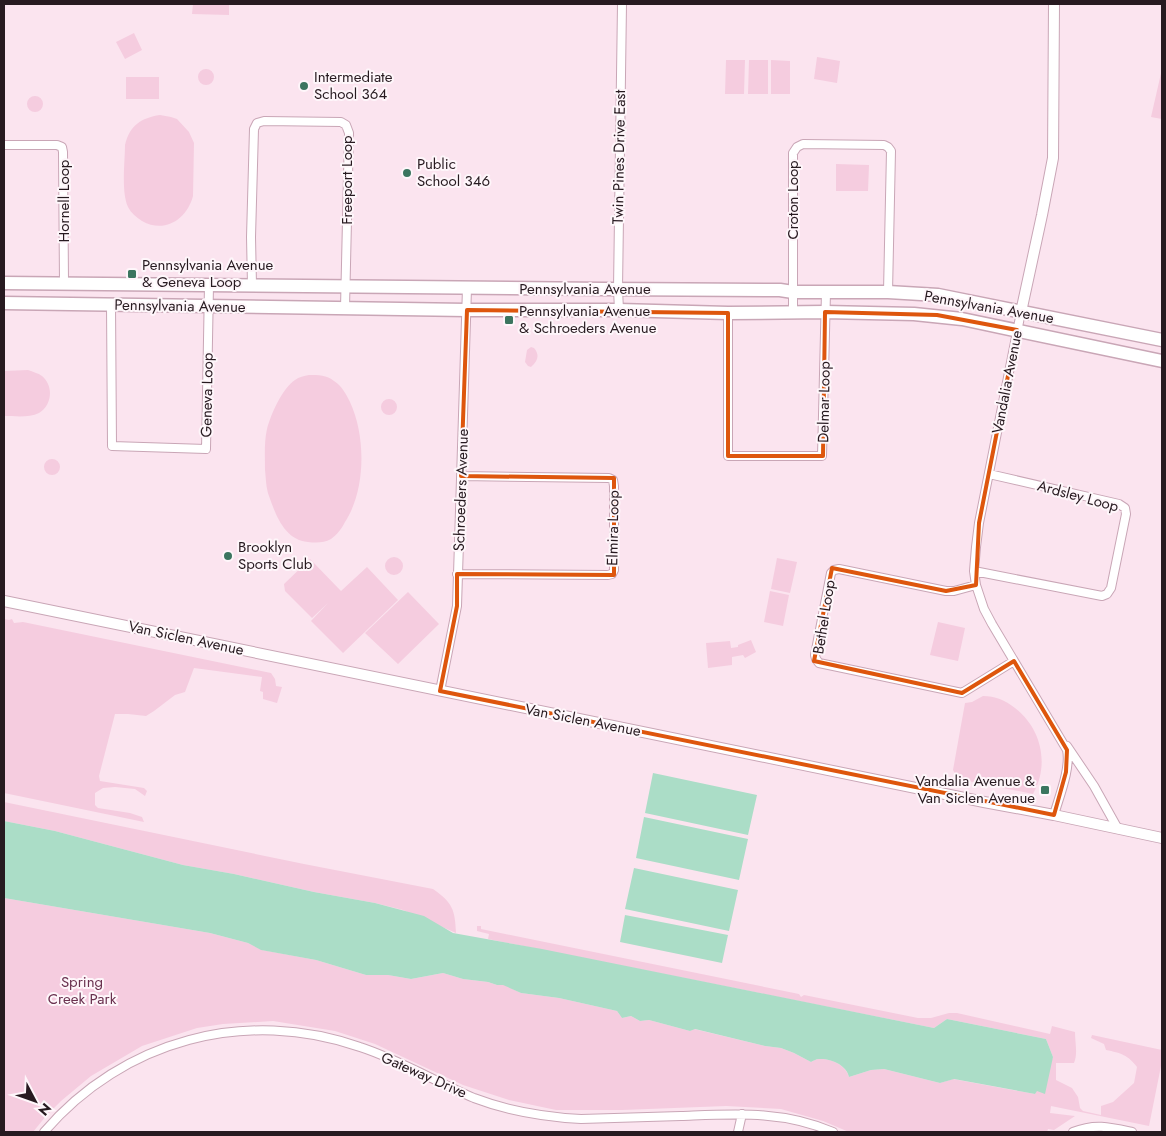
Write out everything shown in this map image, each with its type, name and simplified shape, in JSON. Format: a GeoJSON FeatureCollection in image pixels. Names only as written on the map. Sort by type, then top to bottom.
{"type":"FeatureCollection","features":[{"type":"Feature","properties":{"kind":"main road","name":"Pennsylvania Avenue"},"geometry":{"type":"LineString","coordinates":[[4,283],[888,292],[938,295],[967,300],[1162,340]]}},
{"type":"Feature","properties":{"kind":"main road","name":"Pennsylvania Avenue"},"geometry":{"type":"LineString","coordinates":[[4,302],[467,310],[619,310],[728,313],[825,312],[937,315],[1162,361]]}},
{"type":"Feature","properties":{"kind":"street","name":"Twin Pines Drive East"},"geometry":{"type":"LineString","coordinates":[[619,310],[622,4]]}},
{"type":"Feature","properties":{"kind":"street","name":"Vandalia Avenue"},"geometry":{"type":"LineString","coordinates":[[1054,4],[1053,158],[979,523],[974,570],[976,585],[988,616],[1067,750],[1068,762],[1054,815]]}},
{"type":"Feature","properties":{"kind":"street","name":"Freeport Loop"},"geometry":{"type":"LineString","coordinates":[[252,285],[251,237],[254,129],[257,123],[264,121],[341,122],[346,125],[349,133],[345,308]]}},
{"type":"Feature","properties":{"kind":"street","name":"Croton Loop"},"geometry":{"type":"LineString","coordinates":[[793,313],[793,152],[803,144],[884,145],[891,151],[888,292]]}},
{"type":"Feature","properties":{"kind":"street","name":"Hornell Loop"},"geometry":{"type":"LineString","coordinates":[[4,145],[57,145],[62,147],[64,283]]}},
{"type":"Feature","properties":{"kind":"street","name":"Geneva Loop"},"geometry":{"type":"LineString","coordinates":[[111,305],[112,446],[206,449],[209,285]]}},
{"type":"Feature","properties":{"kind":"street","name":"Schroeders Avenue"},"geometry":{"type":"LineString","coordinates":[[440,691],[456,606],[467,288]]}},
{"type":"Feature","properties":{"kind":"street","name":"Delmar Loop"},"geometry":{"type":"LineString","coordinates":[[728,313],[728,456],[822,456],[826,292]]}},
{"type":"Feature","properties":{"kind":"street","name":"Ardsley Loop"},"geometry":{"type":"LineString","coordinates":[[974,570],[1102,596],[1107,594],[1111,588],[1126,514],[1125,508],[1118,504],[989,474]]}},
{"type":"Feature","properties":{"kind":"street","name":"Elmira Loop"},"geometry":{"type":"LineString","coordinates":[[457,574],[608,575],[612,574],[614,570],[613,480],[609,478],[461,476]]}},
{"type":"Feature","properties":{"kind":"street","name":"Bethel Loop"},"geometry":{"type":"LineString","coordinates":[[976,585],[954,591],[838,569],[834,570],[831,573],[815,655],[816,659],[819,663],[962,693],[1014,661]]}},
{"type":"Feature","properties":{"kind":"street","name":"Van Siclen Avenue"},"geometry":{"type":"LineString","coordinates":[[4,601],[1162,838]]}},
{"type":"Feature","properties":{"kind":"street","name":"Vandalia Avenue"},"geometry":{"type":"LineString","coordinates":[[1061,739],[1070,749],[1094,786],[1118,829]]}},
{"type":"Feature","properties":{"kind":"street","name":"Gateway Drive"},"geometry":{"type":"LineString","coordinates":[[44,1132],[91,1088],[139,1059],[166,1047],[193,1039],[219,1034],[264,1030],[295,1031],[348,1043],[392,1060],[476,1098],[500,1107],[525,1113],[581,1119],[742,1114],[768,1115],[792,1119],[833,1132]]}},
{"type":"Feature","properties":{"kind":"street"},"geometry":{"type":"LineString","coordinates":[[738,1132],[742,1114]]}},
{"type":"Feature","properties":{"kind":"street"},"geometry":{"type":"LineString","coordinates":[[1073,1132],[1091,1127],[1106,1127],[1132,1132]]}},
{"type":"Feature","properties":{"kind":"highlighted area"},"geometry":{"type":"Polygon","coordinates":[[[467,310],[728,313],[728,456],[823,456],[825,312],[937,315],[1017,330],[979,523],[976,585],[946,591],[832,568],[814,661],[962,693],[1014,661],[1067,750],[1066,772],[1054,815],[440,691],[457,606],[457,574],[614,575],[614,478],[461,476],[467,310]]]}},
{"type":"Feature","properties":{"kind":"green space"},"geometry":{"type":"Polygon","coordinates":[[[193,4],[229,4],[229,15],[192,14],[193,4]]]}},
{"type":"Feature","properties":{"kind":"green space"},"geometry":{"type":"Polygon","coordinates":[[[134,33],[142,50],[125,59],[116,42],[134,33]]]}},
{"type":"Feature","properties":{"kind":"green space"},"geometry":{"type":"Polygon","coordinates":[[[817,57],[840,61],[837,83],[814,79],[817,57]]]}},
{"type":"Feature","properties":{"kind":"green space"},"geometry":{"type":"Polygon","coordinates":[[[726,60],[745,60],[744,94],[725,94],[726,60]]]}},
{"type":"Feature","properties":{"kind":"green space"},"geometry":{"type":"Polygon","coordinates":[[[749,60],[768,60],[768,94],[748,94],[749,60]]]}},
{"type":"Feature","properties":{"kind":"green space"},"geometry":{"type":"Polygon","coordinates":[[[771,60],[790,61],[790,94],[771,94],[771,60]]]}},
{"type":"Feature","properties":{"kind":"green space"},"geometry":{"type":"Polygon","coordinates":[[[206,69],[214,77],[206,85],[198,77],[206,69]]]}},
{"type":"Feature","properties":{"kind":"green space"},"geometry":{"type":"Polygon","coordinates":[[[1162,69],[1162,119],[1151,117],[1162,69]]]}},
{"type":"Feature","properties":{"kind":"green space"},"geometry":{"type":"Polygon","coordinates":[[[126,77],[159,77],[159,99],[126,99],[126,77]]]}},
{"type":"Feature","properties":{"kind":"green space"},"geometry":{"type":"Polygon","coordinates":[[[35,96],[43,104],[35,112],[27,104],[35,96]]]}},
{"type":"Feature","properties":{"kind":"green space"},"geometry":{"type":"Polygon","coordinates":[[[160,115],[177,119],[189,132],[194,143],[193,196],[190,204],[186,211],[174,222],[159,226],[142,221],[128,207],[124,177],[125,145],[130,132],[137,124],[147,118],[160,115]]]}},
{"type":"Feature","properties":{"kind":"green space"},"geometry":{"type":"Polygon","coordinates":[[[836,164],[869,165],[868,191],[836,191],[836,164]]]}},
{"type":"Feature","properties":{"kind":"green space"},"geometry":{"type":"Polygon","coordinates":[[[531,347],[534,348],[538,356],[531,367],[525,362],[527,350],[531,347]]]}},
{"type":"Feature","properties":{"kind":"green space"},"geometry":{"type":"Polygon","coordinates":[[[28,370],[37,373],[46,380],[50,390],[47,405],[35,415],[4,416],[4,371],[28,370]]]}},
{"type":"Feature","properties":{"kind":"green space"},"geometry":{"type":"Polygon","coordinates":[[[319,375],[328,378],[344,390],[355,416],[361,446],[360,479],[352,509],[335,536],[317,543],[300,540],[287,532],[278,519],[268,493],[265,470],[266,434],[274,409],[290,384],[298,378],[319,375]]]}},
{"type":"Feature","properties":{"kind":"green space"},"geometry":{"type":"Polygon","coordinates":[[[389,399],[395,401],[397,407],[395,413],[389,415],[383,413],[381,407],[383,401],[389,399]]]}},
{"type":"Feature","properties":{"kind":"green space"},"geometry":{"type":"Polygon","coordinates":[[[52,459],[60,467],[52,475],[44,467],[52,459]]]}},
{"type":"Feature","properties":{"kind":"green space"},"geometry":{"type":"Polygon","coordinates":[[[394,557],[400,560],[403,566],[400,572],[394,575],[388,572],[385,566],[388,560],[394,557]]]}},
{"type":"Feature","properties":{"kind":"green space"},"geometry":{"type":"Polygon","coordinates":[[[777,558],[797,562],[790,593],[771,589],[777,558]]]}},
{"type":"Feature","properties":{"kind":"green space"},"geometry":{"type":"Polygon","coordinates":[[[310,559],[341,591],[367,567],[398,600],[343,653],[311,621],[328,603],[312,618],[285,591],[284,584],[310,559]]]}},
{"type":"Feature","properties":{"kind":"green space"},"geometry":{"type":"Polygon","coordinates":[[[770,591],[789,595],[783,626],[764,622],[770,591]]]}},
{"type":"Feature","properties":{"kind":"green space"},"geometry":{"type":"Polygon","coordinates":[[[408,592],[439,624],[398,664],[365,633],[408,592]]]}},
{"type":"Feature","properties":{"kind":"green space"},"geometry":{"type":"Polygon","coordinates":[[[4,619],[12,619],[14,623],[23,622],[271,673],[275,679],[276,686],[282,687],[277,703],[263,699],[263,692],[260,691],[262,677],[194,668],[185,692],[175,695],[146,716],[115,714],[99,776],[100,781],[144,788],[147,791],[145,796],[135,789],[103,788],[95,793],[95,805],[98,808],[130,813],[142,817],[144,822],[4,793],[4,619]]]}},
{"type":"Feature","properties":{"kind":"green space"},"geometry":{"type":"Polygon","coordinates":[[[938,622],[965,628],[958,661],[930,655],[938,622]]]}},
{"type":"Feature","properties":{"kind":"green space"},"geometry":{"type":"Polygon","coordinates":[[[751,640],[756,652],[745,658],[743,655],[732,657],[732,665],[708,668],[706,643],[730,641],[731,648],[738,647],[738,645],[751,640]]]}},
{"type":"Feature","properties":{"kind":"green space"},"geometry":{"type":"Polygon","coordinates":[[[983,696],[996,698],[1011,705],[1024,716],[1037,736],[1042,759],[1038,783],[1033,794],[958,779],[953,770],[965,703],[972,702],[983,696]]]}},
{"type":"Feature","properties":{"kind":"green space"},"geometry":{"type":"Polygon","coordinates":[[[4,802],[433,889],[452,908],[456,933],[403,910],[375,903],[183,865],[55,831],[4,821],[4,802]]]}},
{"type":"Feature","properties":{"kind":"green space","name":"Spring Creek Park"},"geometry":{"type":"Polygon","coordinates":[[[4,898],[210,933],[248,943],[262,950],[316,960],[366,975],[388,975],[411,979],[443,973],[463,979],[497,985],[503,984],[521,993],[559,998],[617,1011],[622,1018],[631,1016],[640,1021],[649,1020],[690,1031],[694,1029],[781,1048],[811,1062],[818,1059],[828,1060],[837,1063],[845,1069],[849,1077],[871,1070],[884,1069],[940,1083],[953,1079],[1035,1094],[1053,1057],[1046,1039],[947,1019],[934,1028],[488,939],[489,934],[477,931],[477,926],[481,926],[481,929],[799,994],[801,997],[804,995],[918,1018],[931,1018],[949,1013],[957,1013],[1050,1034],[1052,1026],[1075,1032],[1076,1052],[1074,1063],[1056,1063],[1056,1080],[1072,1088],[1078,1097],[1080,1108],[1083,1111],[1101,1115],[1101,1106],[1113,1102],[1134,1083],[1137,1067],[1124,1055],[1106,1050],[1104,1044],[1091,1038],[1092,1035],[1162,1050],[1162,1061],[1149,1126],[1051,1106],[1050,1113],[1075,1116],[1054,1130],[1048,1129],[1047,1132],[849,1132],[823,1121],[781,1109],[726,1106],[622,1110],[556,1110],[509,1100],[463,1085],[375,1044],[335,1031],[273,1021],[223,1024],[197,1028],[142,1046],[91,1076],[61,1101],[33,1132],[4,1132],[4,898]]]}},
{"type":"Feature","properties":{"kind":"shaded area"},"geometry":{"type":"Polygon","coordinates":[[[653,773],[757,795],[748,835],[645,813],[653,773]]]}},
{"type":"Feature","properties":{"kind":"shaded area"},"geometry":{"type":"Polygon","coordinates":[[[644,817],[748,839],[739,880],[636,858],[644,817]]]}},
{"type":"Feature","properties":{"kind":"shaded area"},"geometry":{"type":"Polygon","coordinates":[[[4,821],[55,831],[183,865],[375,903],[424,916],[453,933],[542,949],[934,1028],[947,1019],[1046,1039],[1053,1057],[1045,1094],[1037,1091],[1035,1094],[954,1079],[940,1083],[884,1069],[871,1070],[849,1077],[842,1066],[828,1060],[818,1059],[811,1062],[781,1048],[695,1029],[690,1031],[649,1020],[640,1021],[631,1016],[622,1018],[617,1011],[559,998],[521,993],[503,985],[463,979],[443,973],[411,979],[388,975],[366,975],[316,960],[261,950],[248,943],[210,933],[4,898],[4,821]]]}},
{"type":"Feature","properties":{"kind":"shaded area"},"geometry":{"type":"Polygon","coordinates":[[[634,868],[738,890],[729,931],[625,909],[634,868]]]}},
{"type":"Feature","properties":{"kind":"shaded area"},"geometry":{"type":"Polygon","coordinates":[[[625,915],[728,935],[722,963],[620,942],[625,915]]]}},
{"type":"Feature","properties":{"kind":"place","name":"Intermediate School 364"},"geometry":{"type":"Point","coordinates":[304,86]}},
{"type":"Feature","properties":{"kind":"place","name":"Public School 346"},"geometry":{"type":"Point","coordinates":[407,173]}},
{"type":"Feature","properties":{"kind":"place","name":"Pennsylvania Avenue & Geneva Loop"},"geometry":{"type":"Point","coordinates":[132,274]}},
{"type":"Feature","properties":{"kind":"place","name":"Pennsylvania Avenue & Schroeders Avenue"},"geometry":{"type":"Point","coordinates":[509,320]}},
{"type":"Feature","properties":{"kind":"place","name":"Brooklyn Sports Club"},"geometry":{"type":"Point","coordinates":[228,556]}},
{"type":"Feature","properties":{"kind":"place","name":"Vandalia Avenue & Van Siclen Avenue"},"geometry":{"type":"Point","coordinates":[1045,790]}}]}
